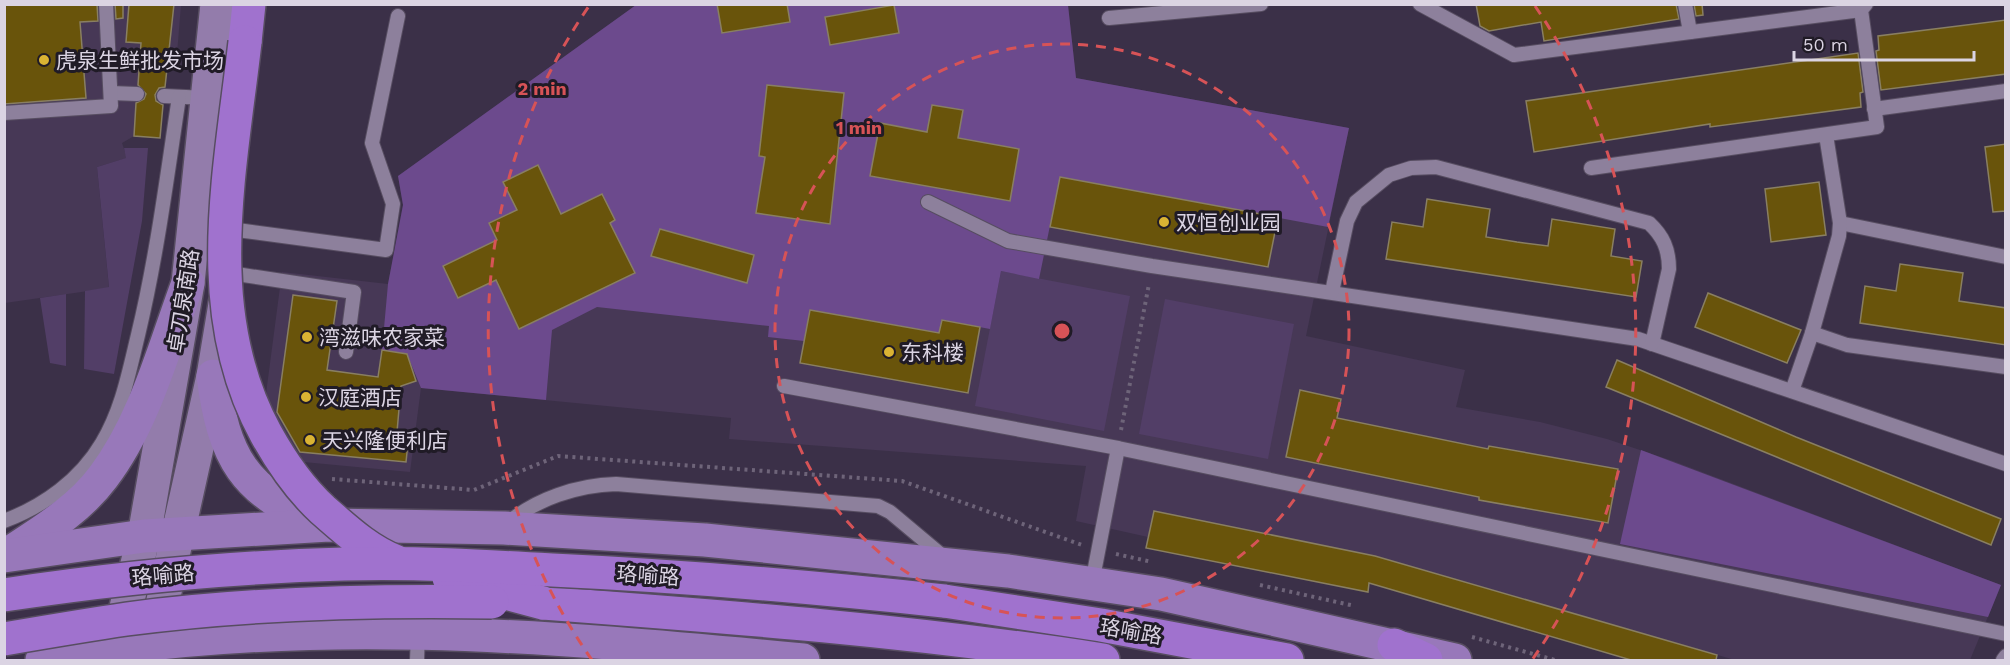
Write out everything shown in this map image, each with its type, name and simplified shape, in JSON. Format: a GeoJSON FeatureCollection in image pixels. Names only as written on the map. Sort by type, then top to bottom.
{"type":"FeatureCollection","features":[{"type":"Feature","properties":{"kind":"highway"},"geometry":{"type":"LineString","coordinates":[[249,4],[227,205],[225,281],[233,347],[244,385],[260,423],[288,472],[302,489],[358,541],[384,558],[414,569],[543,603]]}},
{"type":"Feature","properties":{"kind":"highway","name":"珞喻路"},"geometry":{"type":"LineString","coordinates":[[4,595],[109,580],[244,568],[346,564],[460,565],[795,585],[944,601],[1101,625],[1287,660]]}},
{"type":"Feature","properties":{"kind":"highway","name":"珞喻路"},"geometry":{"type":"LineString","coordinates":[[4,639],[127,619],[234,609],[340,603],[543,603],[935,638],[1103,660]]}},
{"type":"Feature","properties":{"kind":"highway"},"geometry":{"type":"LineString","coordinates":[[1394,645],[1426,660]]}},
{"type":"Feature","properties":{"kind":"main road","name":"卓刀泉南路"},"geometry":{"type":"LineString","coordinates":[[114,654],[144,536],[188,283],[193,98],[217,4]]}},
{"type":"Feature","properties":{"kind":"main road","name":"卓刀泉南路"},"geometry":{"type":"LineString","coordinates":[[151,652],[180,533],[213,376],[237,230],[264,4]]}},
{"type":"Feature","properties":{"kind":"main road"},"geometry":{"type":"LineString","coordinates":[[4,556],[79,503],[115,461],[146,395],[188,283]]}},
{"type":"Feature","properties":{"kind":"main road"},"geometry":{"type":"LineString","coordinates":[[213,376],[217,407],[228,444],[254,485],[291,511],[329,525]]}},
{"type":"Feature","properties":{"kind":"main road"},"geometry":{"type":"LineString","coordinates":[[4,556],[144,536],[329,525],[504,528],[705,540],[954,565],[1161,594],[1455,660]]}},
{"type":"Feature","properties":{"kind":"main road"},"geometry":{"type":"LineString","coordinates":[[504,528],[484,559],[481,579],[484,599],[494,622],[507,635]]}},
{"type":"Feature","properties":{"kind":"main road"},"geometry":{"type":"LineString","coordinates":[[266,660],[325,633]]}},
{"type":"Feature","properties":{"kind":"main road"},"geometry":{"type":"LineString","coordinates":[[42,660],[151,652],[325,633],[418,647],[507,635],[604,651],[803,660]]}},
{"type":"Feature","properties":{"kind":"lane"},"geometry":{"type":"LineString","coordinates":[[4,113],[111,106],[106,4]]}},
{"type":"Feature","properties":{"kind":"lane"},"geometry":{"type":"LineString","coordinates":[[1109,18],[1262,4]]}},
{"type":"Feature","properties":{"kind":"lane"},"geometry":{"type":"LineString","coordinates":[[1420,4],[1514,55],[1864,7],[1877,127],[1591,168]]}},
{"type":"Feature","properties":{"kind":"lane"},"geometry":{"type":"LineString","coordinates":[[1685,4],[1690,32]]}},
{"type":"Feature","properties":{"kind":"lane"},"geometry":{"type":"LineString","coordinates":[[237,230],[386,250],[393,204],[372,143],[399,16]]}},
{"type":"Feature","properties":{"kind":"lane"},"geometry":{"type":"LineString","coordinates":[[1874,109],[2006,91]]}},
{"type":"Feature","properties":{"kind":"lane"},"geometry":{"type":"LineString","coordinates":[[111,93],[137,94]]}},
{"type":"Feature","properties":{"kind":"lane"},"geometry":{"type":"LineString","coordinates":[[4,521],[40,505],[78,475],[102,443],[121,403],[193,98],[164,96]]}},
{"type":"Feature","properties":{"kind":"lane"},"geometry":{"type":"LineString","coordinates":[[1792,391],[1812,333],[1840,223],[1826,135]]}},
{"type":"Feature","properties":{"kind":"lane"},"geometry":{"type":"LineString","coordinates":[[1332,292],[1347,221],[1356,202],[1365,192],[1399,170],[1436,166],[1649,223],[1665,244],[1669,257],[1669,269],[1652,344]]}},
{"type":"Feature","properties":{"kind":"lane"},"geometry":{"type":"LineString","coordinates":[[927,202],[1008,241],[1152,266],[1600,332],[1652,344],[2006,464]]}},
{"type":"Feature","properties":{"kind":"lane"},"geometry":{"type":"LineString","coordinates":[[1840,223],[2006,257]]}},
{"type":"Feature","properties":{"kind":"lane"},"geometry":{"type":"LineString","coordinates":[[230,273],[354,292],[346,352]]}},
{"type":"Feature","properties":{"kind":"lane"},"geometry":{"type":"LineString","coordinates":[[1812,333],[1847,345],[2006,367]]}},
{"type":"Feature","properties":{"kind":"lane"},"geometry":{"type":"LineString","coordinates":[[784,386],[1118,448],[2006,634]]}},
{"type":"Feature","properties":{"kind":"lane"},"geometry":{"type":"LineString","coordinates":[[1092,583],[1118,448]]}},
{"type":"Feature","properties":{"kind":"lane"},"geometry":{"type":"LineString","coordinates":[[504,528],[532,505],[562,495],[603,484],[640,486],[878,506],[890,512],[954,565]]}},
{"type":"Feature","properties":{"kind":"lane"},"geometry":{"type":"LineString","coordinates":[[2003,660],[2006,656]]}},
{"type":"Feature","properties":{"kind":"path"},"geometry":{"type":"LineString","coordinates":[[1118,448],[1147,291]]}},
{"type":"Feature","properties":{"kind":"shaded area"},"geometry":{"type":"Polygon","coordinates":[[[5,5],[181,5],[177,54],[141,51],[134,136],[122,143],[127,158],[97,167],[109,288],[5,303],[5,5]]]}},
{"type":"Feature","properties":{"kind":"shaded area"},"geometry":{"type":"Polygon","coordinates":[[[636,5],[1068,5],[1076,78],[1349,128],[1306,336],[1465,370],[1456,407],[1540,422],[1607,439],[1673,461],[2001,585],[1970,660],[1735,660],[1375,556],[1154,511],[1148,537],[1076,521],[1086,466],[729,439],[731,418],[421,388],[410,472],[293,461],[264,409],[282,272],[388,284],[403,205],[398,176],[636,5]]]}},
{"type":"Feature","properties":{"kind":"shaded area"},"geometry":{"type":"Polygon","coordinates":[[[636,5],[1068,5],[1076,78],[1349,128],[1328,227],[1060,177],[1039,279],[1001,271],[990,329],[942,320],[939,333],[811,310],[804,341],[768,337],[769,326],[597,307],[552,330],[546,400],[421,388],[407,354],[382,350],[388,284],[403,205],[398,176],[636,5]]]}},
{"type":"Feature","properties":{"kind":"shaded area"},"geometry":{"type":"Polygon","coordinates":[[[124,148],[148,148],[142,221],[114,374],[84,369],[85,291],[109,287],[97,167],[126,158],[124,148]]]}},
{"type":"Feature","properties":{"kind":"shaded area"},"geometry":{"type":"Polygon","coordinates":[[[1001,271],[1130,296],[1104,431],[975,406],[1001,271]]]}},
{"type":"Feature","properties":{"kind":"shaded area"},"geometry":{"type":"Polygon","coordinates":[[[66,294],[66,366],[50,363],[40,298],[66,294]]]}},
{"type":"Feature","properties":{"kind":"shaded area"},"geometry":{"type":"Polygon","coordinates":[[[1165,299],[1294,324],[1268,459],[1139,434],[1165,299]]]}},
{"type":"Feature","properties":{"kind":"shaded area"},"geometry":{"type":"Polygon","coordinates":[[[1641,450],[2001,585],[1988,617],[1620,544],[1641,450]]]}},
{"type":"Feature","properties":{"kind":"building","name":"虎泉生鲜批发市场"},"geometry":{"type":"Polygon","coordinates":[[[4,4],[97,4],[98,21],[80,22],[86,98],[4,104],[4,4]]]}},
{"type":"Feature","properties":{"kind":"building"},"geometry":{"type":"Polygon","coordinates":[[[115,4],[123,4],[123,18],[116,19],[115,4]]]}},
{"type":"Feature","properties":{"kind":"building"},"geometry":{"type":"Polygon","coordinates":[[[129,4],[174,4],[165,87],[159,88],[155,95],[156,101],[163,105],[160,138],[134,136],[136,103],[144,99],[146,94],[138,85],[141,43],[126,42],[129,4]]]}},
{"type":"Feature","properties":{"kind":"building"},"geometry":{"type":"Polygon","coordinates":[[[717,4],[787,4],[790,22],[722,33],[717,4]]]}},
{"type":"Feature","properties":{"kind":"building"},"geometry":{"type":"Polygon","coordinates":[[[1476,4],[1676,4],[1679,19],[1544,41],[1541,22],[1489,31],[1480,26],[1476,4]]]}},
{"type":"Feature","properties":{"kind":"building"},"geometry":{"type":"Polygon","coordinates":[[[1694,4],[1702,4],[1703,15],[1696,16],[1694,4]]]}},
{"type":"Feature","properties":{"kind":"building"},"geometry":{"type":"Polygon","coordinates":[[[894,5],[899,33],[830,45],[825,17],[894,5]]]}},
{"type":"Feature","properties":{"kind":"building"},"geometry":{"type":"Polygon","coordinates":[[[2006,20],[2006,74],[1881,90],[1876,51],[1879,50],[1878,36],[2006,20]]]}},
{"type":"Feature","properties":{"kind":"building"},"geometry":{"type":"Polygon","coordinates":[[[1858,53],[1863,92],[1860,93],[1861,107],[1710,127],[1710,124],[1534,152],[1526,101],[1858,53]]]}},
{"type":"Feature","properties":{"kind":"building"},"geometry":{"type":"Polygon","coordinates":[[[767,85],[844,93],[830,224],[756,213],[765,157],[759,156],[767,85]]]}},
{"type":"Feature","properties":{"kind":"building"},"geometry":{"type":"Polygon","coordinates":[[[932,105],[963,110],[958,138],[1019,149],[1010,201],[870,176],[880,123],[927,132],[932,105]]]}},
{"type":"Feature","properties":{"kind":"building"},"geometry":{"type":"Polygon","coordinates":[[[2006,144],[2006,211],[1993,212],[1985,147],[2006,144]]]}},
{"type":"Feature","properties":{"kind":"building"},"geometry":{"type":"Polygon","coordinates":[[[538,165],[561,214],[602,194],[615,220],[610,223],[635,273],[519,329],[496,280],[458,298],[443,266],[497,240],[489,223],[517,210],[503,182],[538,165]]]}},
{"type":"Feature","properties":{"kind":"building","name":"双恒创业园"},"geometry":{"type":"Polygon","coordinates":[[[1060,177],[1278,217],[1268,267],[1050,227],[1060,177]]]}},
{"type":"Feature","properties":{"kind":"building"},"geometry":{"type":"Polygon","coordinates":[[[1819,182],[1826,235],[1771,242],[1765,189],[1819,182]]]}},
{"type":"Feature","properties":{"kind":"building"},"geometry":{"type":"Polygon","coordinates":[[[1427,199],[1490,209],[1486,237],[1517,242],[1548,246],[1552,219],[1615,229],[1611,256],[1642,261],[1636,297],[1386,259],[1392,222],[1423,227],[1427,199]]]}},
{"type":"Feature","properties":{"kind":"building"},"geometry":{"type":"Polygon","coordinates":[[[660,229],[754,255],[747,283],[651,256],[660,229]]]}},
{"type":"Feature","properties":{"kind":"building"},"geometry":{"type":"Polygon","coordinates":[[[1900,264],[1963,273],[1959,301],[2006,308],[2006,345],[1860,323],[1865,286],[1896,291],[1900,264]]]}},
{"type":"Feature","properties":{"kind":"building"},"geometry":{"type":"Polygon","coordinates":[[[1708,293],[1801,330],[1787,363],[1695,327],[1708,293]]]}},
{"type":"Feature","properties":{"kind":"building"},"geometry":{"type":"Polygon","coordinates":[[[293,295],[337,301],[327,370],[378,377],[382,350],[407,354],[416,381],[401,386],[397,432],[409,433],[406,462],[300,452],[277,412],[293,295]]]}},
{"type":"Feature","properties":{"kind":"building","name":"东科楼"},"geometry":{"type":"Polygon","coordinates":[[[810,310],[939,333],[942,320],[980,327],[968,393],[800,363],[810,310]]]}},
{"type":"Feature","properties":{"kind":"building"},"geometry":{"type":"Polygon","coordinates":[[[1617,360],[1796,437],[2001,519],[1991,545],[1606,387],[1617,360]]]}},
{"type":"Feature","properties":{"kind":"building"},"geometry":{"type":"Polygon","coordinates":[[[1300,390],[1341,399],[1337,418],[1488,449],[1489,446],[1618,469],[1608,523],[1479,500],[1479,497],[1286,457],[1300,390]]]}},
{"type":"Feature","properties":{"kind":"building"},"geometry":{"type":"Polygon","coordinates":[[[1154,511],[1375,556],[1717,655],[1716,660],[1631,660],[1369,583],[1368,592],[1146,548],[1154,511]]]}},
{"type":"Feature","properties":{"kind":"place","name":"虎泉生鲜批发市场"},"geometry":{"type":"Point","coordinates":[44,60]}},
{"type":"Feature","properties":{"kind":"place","name":"双恒创业园"},"geometry":{"type":"Point","coordinates":[1164,222]}},
{"type":"Feature","properties":{"kind":"place","name":"湾滋味农家菜"},"geometry":{"type":"Point","coordinates":[307,337]}},
{"type":"Feature","properties":{"kind":"place","name":"东科楼"},"geometry":{"type":"Point","coordinates":[889,352]}},
{"type":"Feature","properties":{"kind":"place","name":"汉庭酒店"},"geometry":{"type":"Point","coordinates":[306,397]}},
{"type":"Feature","properties":{"kind":"place","name":"天兴隆便利店"},"geometry":{"type":"Point","coordinates":[310,440]}}]}
